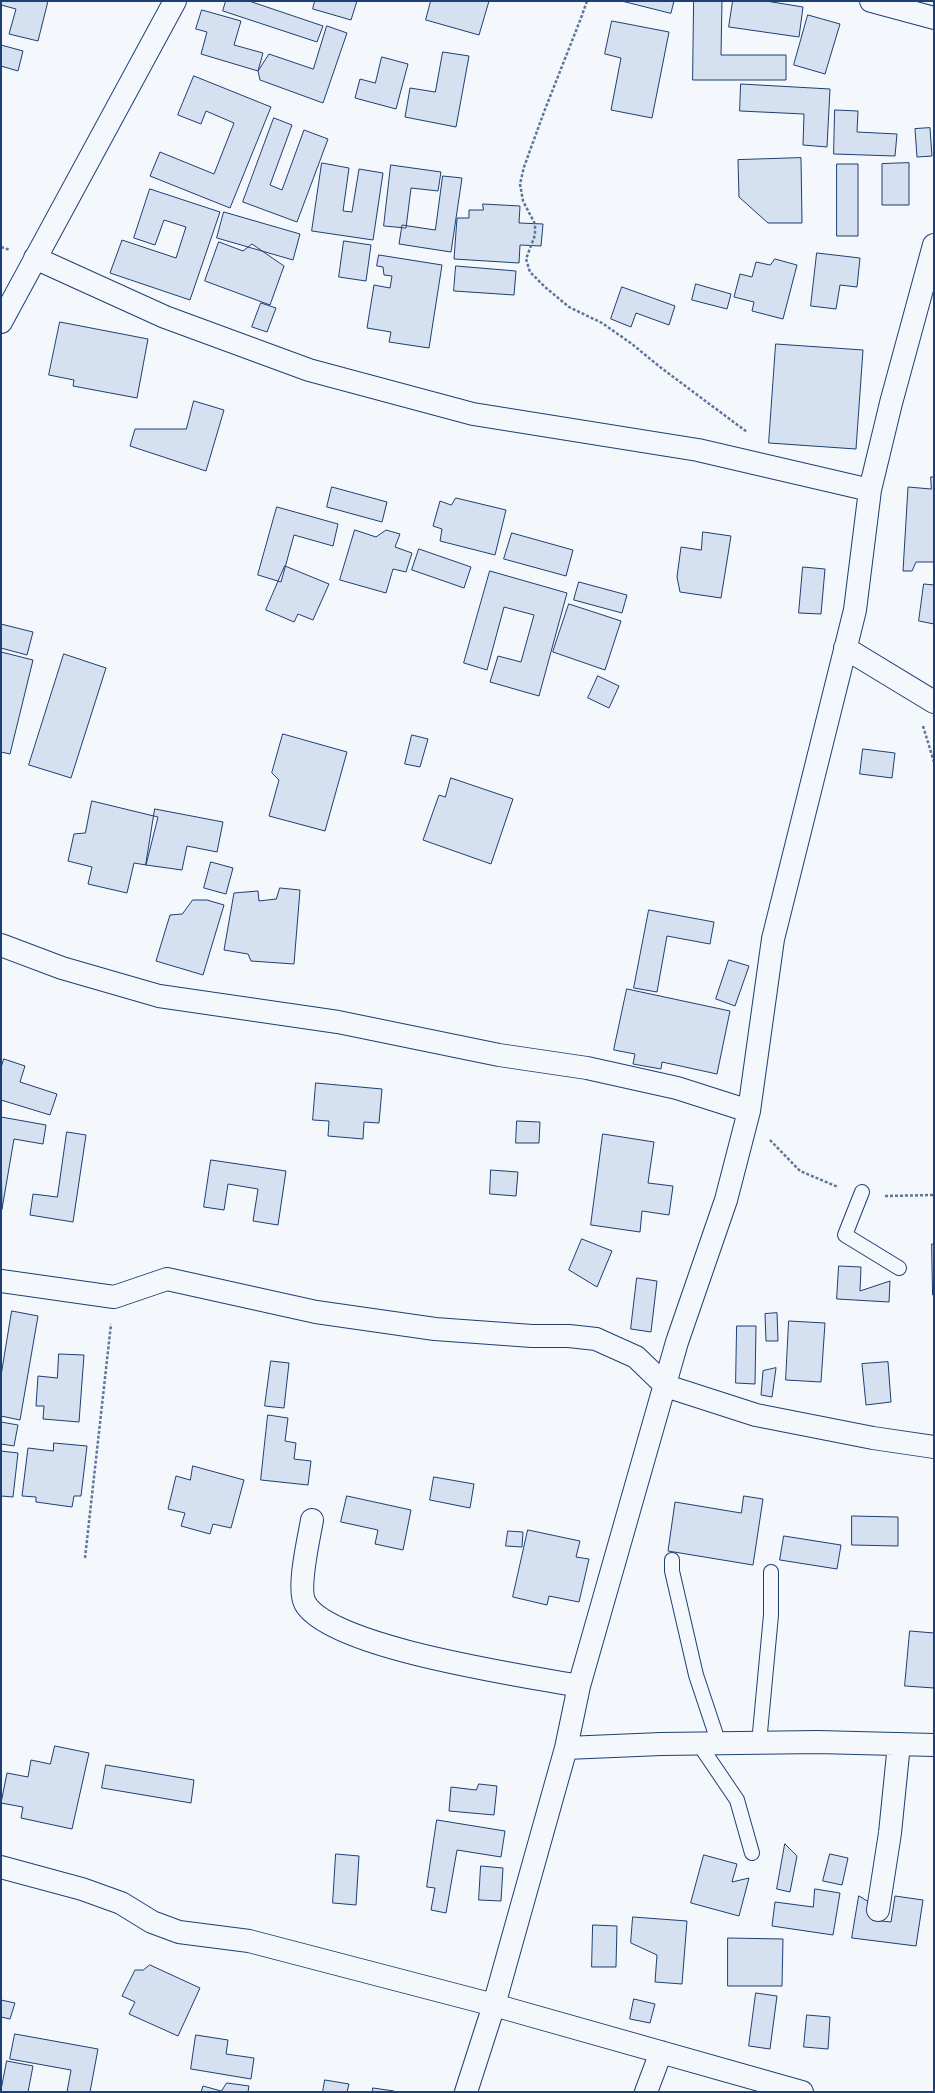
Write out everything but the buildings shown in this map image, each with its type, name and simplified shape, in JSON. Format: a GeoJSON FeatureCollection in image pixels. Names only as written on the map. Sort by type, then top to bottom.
{"type":"FeatureCollection","features":[{"type":"Feature","properties":{"kind":"street"},"geometry":{"type":"LineString","coordinates":[[1,322],[175,1]]}},
{"type":"Feature","properties":{"kind":"street"},"geometry":{"type":"LineString","coordinates":[[871,1],[923,15]]}},
{"type":"Feature","properties":{"kind":"street"},"geometry":{"type":"LineString","coordinates":[[466,2092],[494,2005],[566,1748],[579,1686],[666,1386],[677,1342],[726,1200],[749,1111],[773,939],[855,610],[870,490],[891,403],[934,245]]}},
{"type":"Feature","properties":{"kind":"street"},"geometry":{"type":"LineString","coordinates":[[35,258],[165,317],[309,370],[473,414],[698,450],[870,490]]}},
{"type":"Feature","properties":{"kind":"street"},"geometry":{"type":"LineString","coordinates":[[845,648],[934,702]]}},
{"type":"Feature","properties":{"kind":"street"},"geometry":{"type":"LineString","coordinates":[[1,945],[62,968],[159,996],[338,1022],[499,1055],[587,1068],[677,1088],[749,1111]]}},
{"type":"Feature","properties":{"kind":"street"},"geometry":{"type":"LineString","coordinates":[[1,1281],[114,1297],[168,1279],[323,1313],[435,1329],[532,1336],[569,1336],[596,1339],[636,1357],[666,1386],[756,1416],[873,1438],[934,1447]]}},
{"type":"Feature","properties":{"kind":"street"},"geometry":{"type":"LineString","coordinates":[[312,1520],[302,1586],[305,1603],[324,1622],[368,1641],[448,1662],[579,1686]]}},
{"type":"Feature","properties":{"kind":"street"},"geometry":{"type":"LineString","coordinates":[[566,1748],[759,1743],[934,1745]]}},
{"type":"Feature","properties":{"kind":"street"},"geometry":{"type":"LineString","coordinates":[[878,1910],[890,1833],[899,1744]]}},
{"type":"Feature","properties":{"kind":"street"},"geometry":{"type":"LineString","coordinates":[[1,1867],[82,1889],[121,1903],[152,1922],[179,1932],[249,1941],[494,2005],[802,2092]]}},
{"type":"Feature","properties":{"kind":"street"},"geometry":{"type":"LineString","coordinates":[[646,2092],[661,2052]]}},
{"type":"Feature","properties":{"kind":"lane"},"geometry":{"type":"LineString","coordinates":[[862,1192],[845,1235],[899,1268]]}},
{"type":"Feature","properties":{"kind":"lane"},"geometry":{"type":"LineString","coordinates":[[672,1560],[672,1571],[696,1675],[709,1744],[737,1800],[752,1853]]}},
{"type":"Feature","properties":{"kind":"lane"},"geometry":{"type":"LineString","coordinates":[[759,1743],[771,1615],[771,1572]]}},
{"type":"Feature","properties":{"kind":"path"},"geometry":{"type":"LineString","coordinates":[[587,1],[582,18],[544,112],[520,184],[523,201],[535,224],[535,235],[526,260],[530,272],[569,307],[602,323],[632,344],[665,372],[752,435]]}},
{"type":"Feature","properties":{"kind":"path"},"geometry":{"type":"LineString","coordinates":[[749,1111],[774,1145],[800,1171],[831,1185],[882,1196],[934,1195]]}},
{"type":"Feature","properties":{"kind":"path"},"geometry":{"type":"LineString","coordinates":[[85,1558],[114,1297]]}}]}
